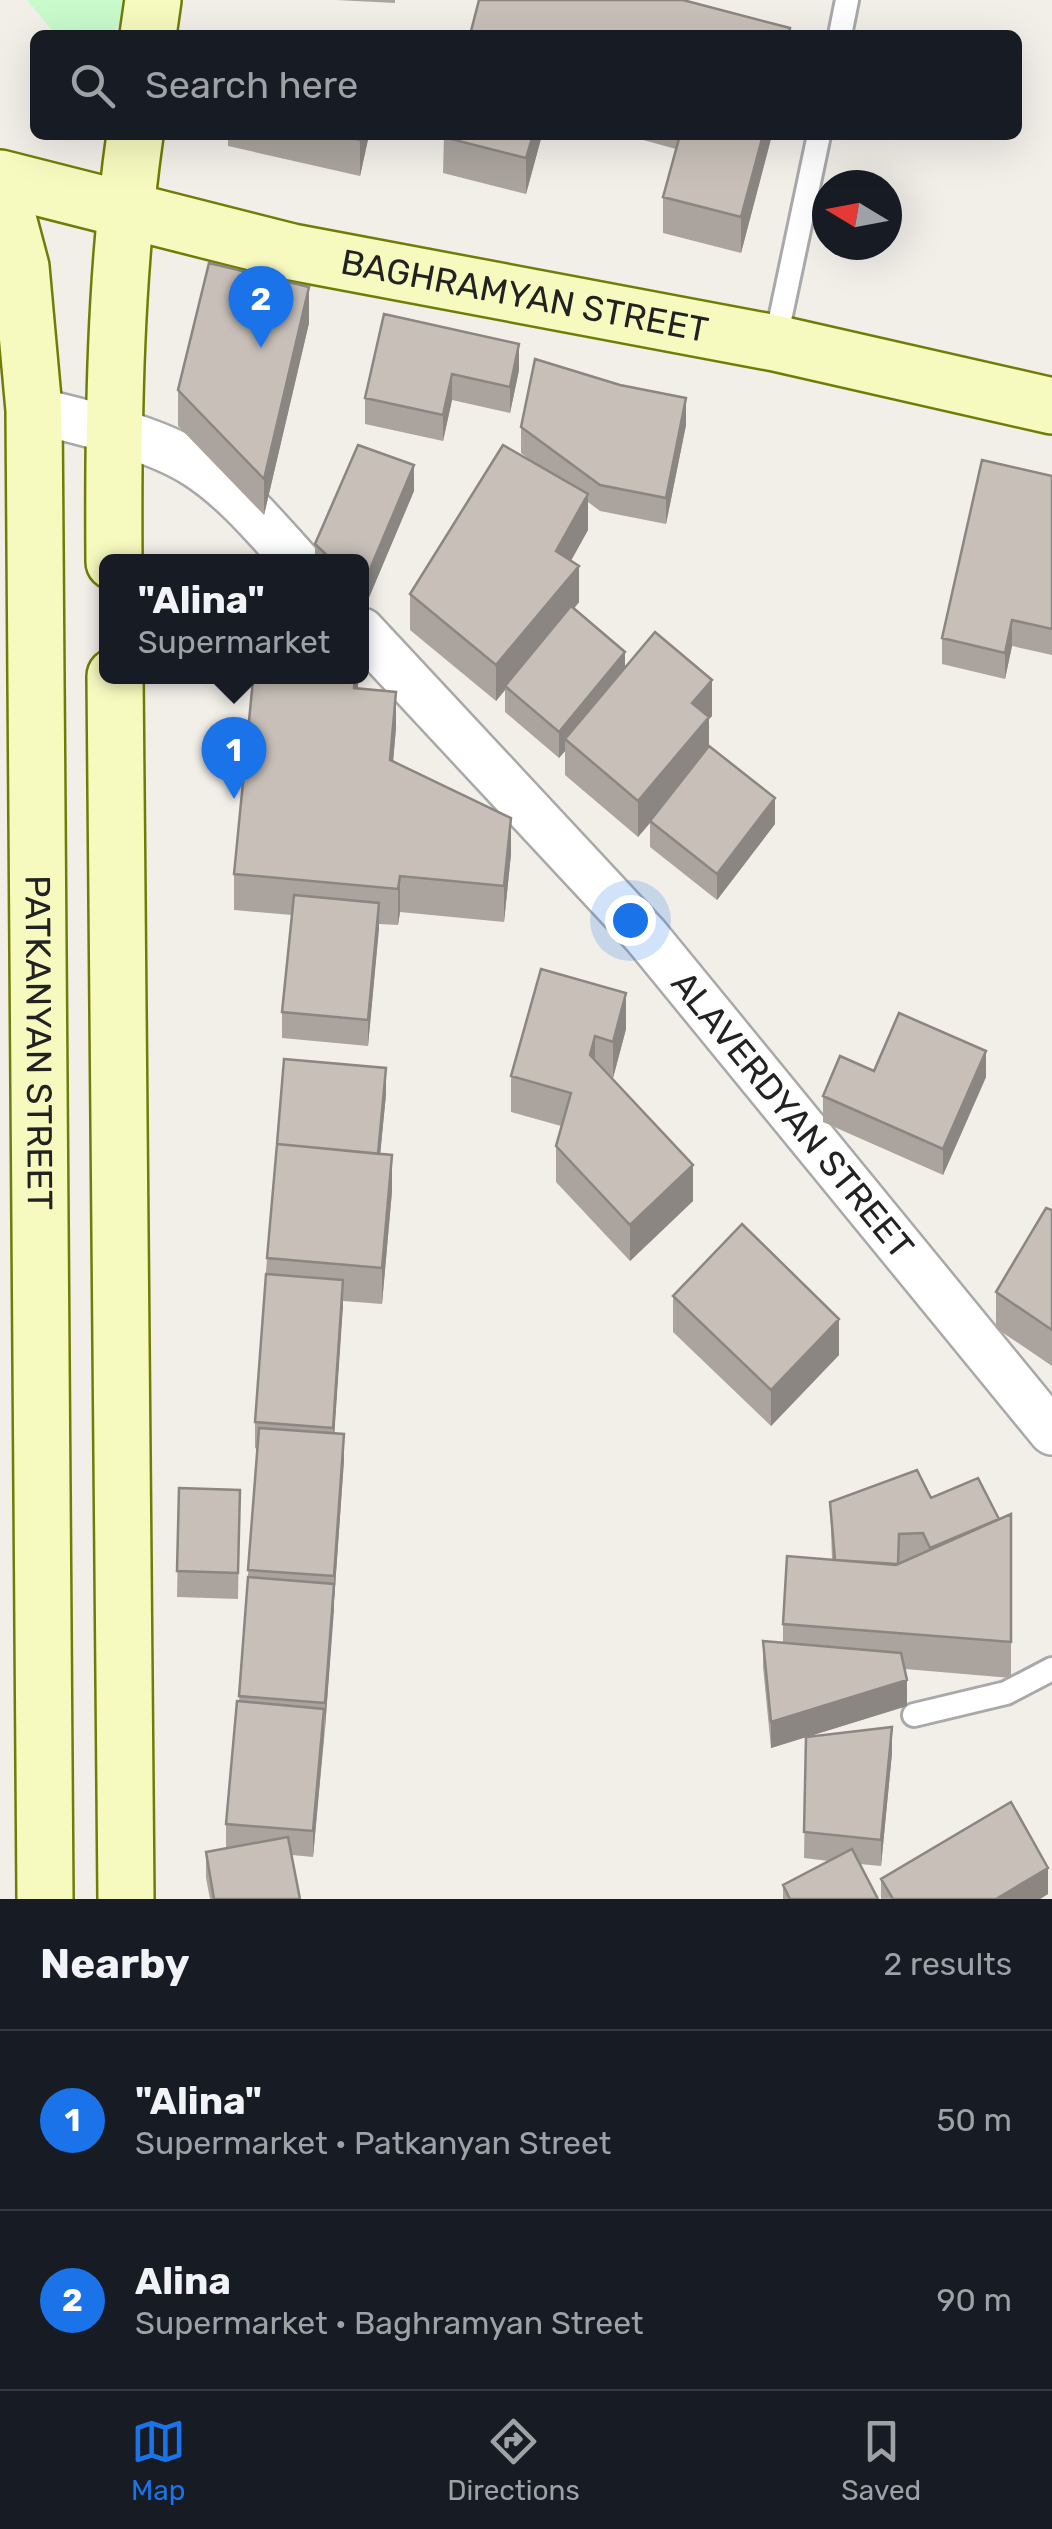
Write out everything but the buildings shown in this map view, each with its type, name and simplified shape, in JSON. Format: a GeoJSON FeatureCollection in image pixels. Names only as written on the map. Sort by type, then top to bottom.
{"type":"FeatureCollection","features":[{"type":"Feature","properties":{"kind":"main road"},"geometry":{"type":"LineString","coordinates":[[149,30],[153,0]]}},
{"type":"Feature","properties":{"kind":"main road"},"geometry":{"type":"LineString","coordinates":[[114,554],[113,431],[124,212],[133,140]]}},
{"type":"Feature","properties":{"kind":"main road","name":"BAGHRAMYAN STREET"},"geometry":{"type":"LineString","coordinates":[[0,178],[292,252],[775,343],[1052,406]]}},
{"type":"Feature","properties":{"kind":"main road","name":"PATKANYAN STREET"},"geometry":{"type":"LineString","coordinates":[[0,188],[21,267],[34,410],[45,1899]]}},
{"type":"Feature","properties":{"kind":"main road"},"geometry":{"type":"LineString","coordinates":[[115,684],[126,1899]]}},
{"type":"Feature","properties":{"kind":"street"},"geometry":{"type":"LineString","coordinates":[[34,410],[113,431],[195,463],[244,506],[289,554]]}},
{"type":"Feature","properties":{"kind":"street","name":"ALAVERDYAN STREET"},"geometry":{"type":"LineString","coordinates":[[369,639],[646,936],[1052,1432]]}},
{"type":"Feature","properties":{"kind":"lane"},"geometry":{"type":"LineString","coordinates":[[841,30],[848,0]]}},
{"type":"Feature","properties":{"kind":"lane"},"geometry":{"type":"LineString","coordinates":[[775,343],[818,140]]}},
{"type":"Feature","properties":{"kind":"lane"},"geometry":{"type":"LineString","coordinates":[[914,1715],[1006,1692],[1052,1669]]}},
{"type":"Feature","properties":{"kind":"green space"},"geometry":{"type":"Polygon","coordinates":[[[27,0],[139,0],[115,30],[52,30],[27,0]]]}},
{"type":"Feature","properties":{"kind":"place","name":"Alina"},"geometry":{"type":"Point","coordinates":[261,348]}},
{"type":"Feature","properties":{"kind":"place","name":"\"Alina\""},"geometry":{"type":"Point","coordinates":[234,799]}}]}
